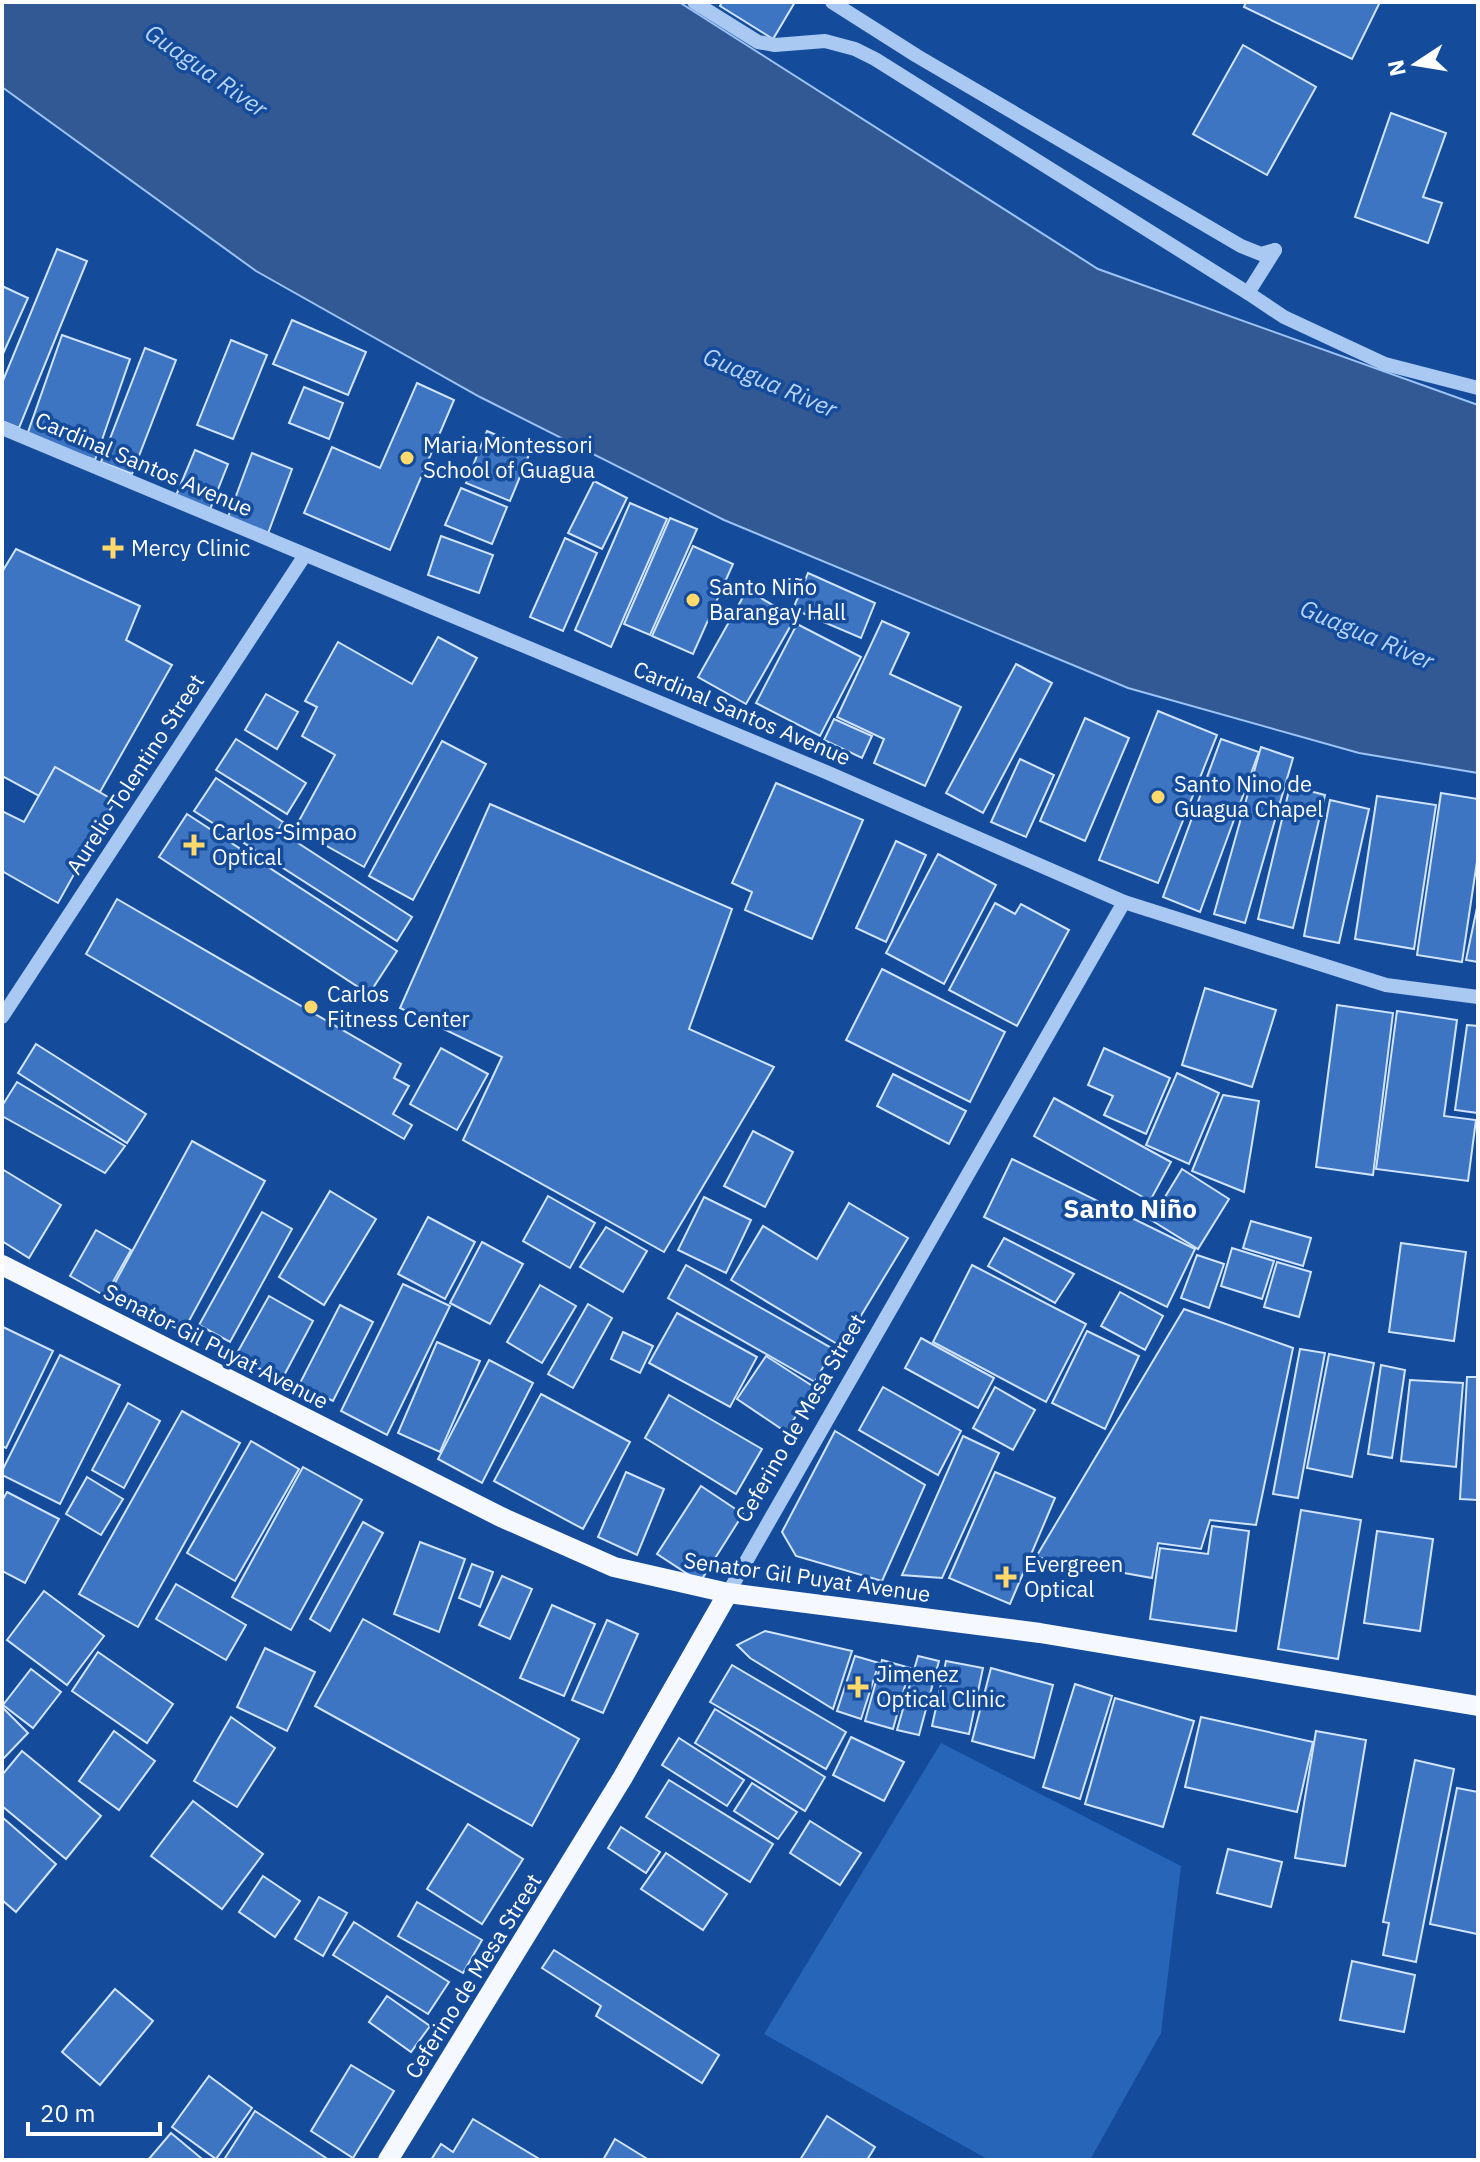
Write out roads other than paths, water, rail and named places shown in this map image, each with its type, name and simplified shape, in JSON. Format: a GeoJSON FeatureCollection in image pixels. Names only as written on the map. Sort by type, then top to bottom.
{"type":"FeatureCollection","features":[{"type":"Feature","properties":{"kind":"main road","name":"Senator Gil Puyat Avenue"},"geometry":{"type":"LineString","coordinates":[[2,1265],[562,1546],[614,1567],[728,1593],[1040,1633],[1478,1706]]}},
{"type":"Feature","properties":{"kind":"main road","name":"Ceferino de Mesa Street"},"geometry":{"type":"LineString","coordinates":[[388,2160],[623,1777],[728,1593]]}},
{"type":"Feature","properties":{"kind":"street"},"geometry":{"type":"LineString","coordinates":[[694,2],[758,42],[775,45],[825,41],[855,49],[1284,317],[1385,364],[1478,388]]}},
{"type":"Feature","properties":{"kind":"street"},"geometry":{"type":"LineString","coordinates":[[832,2],[917,56],[1241,246],[1261,254],[1275,250],[1248,293]]}},
{"type":"Feature","properties":{"kind":"street","name":"Cardinal Santos Avenue"},"geometry":{"type":"LineString","coordinates":[[2,428],[826,772],[1124,902],[1386,985],[1478,997]]}},
{"type":"Feature","properties":{"kind":"street","name":"Aurelio Tolentino Street"},"geometry":{"type":"LineString","coordinates":[[2,1017],[305,555]]}},
{"type":"Feature","properties":{"kind":"street","name":"Ceferino de Mesa Street"},"geometry":{"type":"LineString","coordinates":[[728,1593],[1124,902]]}},
{"type":"Feature","properties":{"kind":"water","name":"Guagua River"},"geometry":{"type":"Polygon","coordinates":[[[2,2],[679,2],[1098,269],[1478,405],[1478,773],[1359,753],[1128,688],[724,520],[480,397],[256,271],[2,87],[2,2]]]}},
{"type":"Feature","properties":{"kind":"place","name":"Maria Montessori School of Guagua"},"geometry":{"type":"Point","coordinates":[407,458]}},
{"type":"Feature","properties":{"kind":"place","name":"Mercy Clinic"},"geometry":{"type":"Point","coordinates":[113,548]}},
{"type":"Feature","properties":{"kind":"place","name":"Santo Niño Barangay Hall"},"geometry":{"type":"Point","coordinates":[693,600]}},
{"type":"Feature","properties":{"kind":"place","name":"Santo Nino de Guagua Chapel"},"geometry":{"type":"Point","coordinates":[1158,797]}},
{"type":"Feature","properties":{"kind":"place","name":"Carlos-Simpao Optical"},"geometry":{"type":"Point","coordinates":[194,845]}},
{"type":"Feature","properties":{"kind":"place","name":"Carlos Fitness Center"},"geometry":{"type":"Point","coordinates":[311,1007]}},
{"type":"Feature","properties":{"kind":"place","name":"Evergreen Optical"},"geometry":{"type":"Point","coordinates":[1006,1577]}},
{"type":"Feature","properties":{"kind":"place","name":"Jimenez Optical Clinic"},"geometry":{"type":"Point","coordinates":[858,1687]}},
{"type":"Feature","properties":{"kind":"district","name":"Santo Niño"},"geometry":{"type":"Point","coordinates":[1130,1209]}}]}
